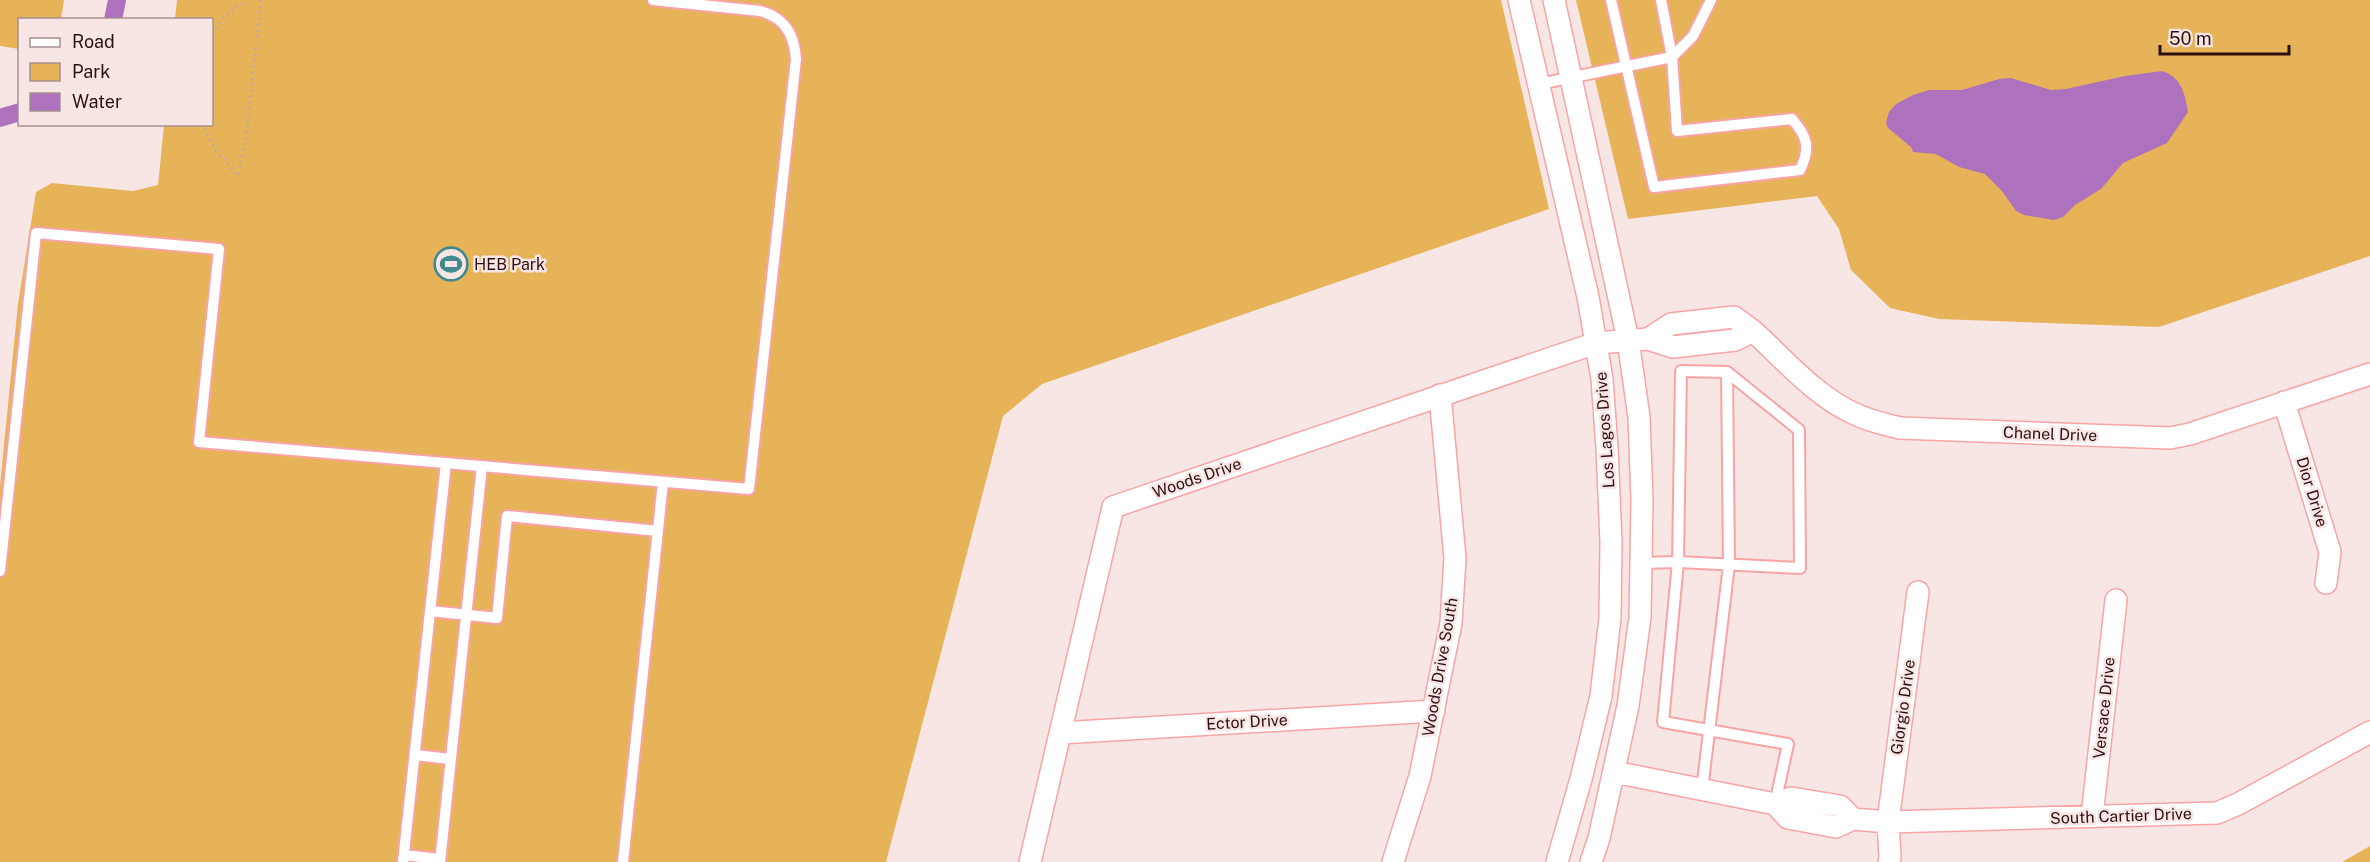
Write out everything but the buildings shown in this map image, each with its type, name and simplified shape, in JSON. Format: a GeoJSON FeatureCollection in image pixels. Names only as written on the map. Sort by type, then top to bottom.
{"type":"FeatureCollection","features":[{"type":"Feature","properties":{"kind":"street","name":"Los Lagos Drive"},"geometry":{"type":"LineString","coordinates":[[1519,0],[1588,297],[1602,379],[1608,460],[1611,542],[1610,618],[1601,696],[1581,779],[1557,862]]}},
{"type":"Feature","properties":{"kind":"street","name":"Los Lagos Drive"},"geometry":{"type":"LineString","coordinates":[[1554,0],[1571,77],[1638,340],[1642,501],[1640,617],[1628,706],[1599,838],[1591,862]]}},
{"type":"Feature","properties":{"kind":"street","name":"Woods Drive"},"geometry":{"type":"LineString","coordinates":[[1030,862],[1113,507],[1596,343],[1638,340],[1673,346],[1734,340],[1753,331]]}},
{"type":"Feature","properties":{"kind":"street","name":"Chanel Drive"},"geometry":{"type":"LineString","coordinates":[[1753,331],[1836,404],[1874,422],[1900,428],[2170,438],[2190,434],[2370,374]]}},
{"type":"Feature","properties":{"kind":"street","name":"Woods Drive South"},"geometry":{"type":"LineString","coordinates":[[1393,862],[1420,776],[1451,623],[1455,558],[1440,395]]}},
{"type":"Feature","properties":{"kind":"street","name":"Dior Drive"},"geometry":{"type":"LineString","coordinates":[[2284,402],[2330,552],[2326,583]]}},
{"type":"Feature","properties":{"kind":"street","name":"Giorgio Drive"},"geometry":{"type":"LineString","coordinates":[[1889,862],[1888,822],[1918,592]]}},
{"type":"Feature","properties":{"kind":"street","name":"Versace Drive"},"geometry":{"type":"LineString","coordinates":[[2092,816],[2116,600]]}},
{"type":"Feature","properties":{"kind":"street","name":"Ector Drive"},"geometry":{"type":"LineString","coordinates":[[1060,733],[1434,711]]}},
{"type":"Feature","properties":{"kind":"street","name":"South Cartier Drive"},"geometry":{"type":"LineString","coordinates":[[1614,772],[1775,804],[1788,818],[1815,813],[1836,827],[1853,819],[1888,822],[2217,813],[2238,804],[2370,732]]}},
{"type":"Feature","properties":{"kind":"lane"},"geometry":{"type":"LineString","coordinates":[[0,571],[36,233],[219,249],[199,442],[749,489],[796,49],[789,28],[771,14],[659,0]]}},
{"type":"Feature","properties":{"kind":"lane"},"geometry":{"type":"LineString","coordinates":[[1611,0],[1654,187],[1800,170],[1806,157],[1804,133],[1792,119],[1677,131],[1672,57],[1661,0]]}},
{"type":"Feature","properties":{"kind":"lane"},"geometry":{"type":"LineString","coordinates":[[1539,84],[1672,57],[1694,36],[1711,0]]}},
{"type":"Feature","properties":{"kind":"lane"},"geometry":{"type":"LineString","coordinates":[[1641,563],[1678,562],[1800,568],[1799,429],[1727,372],[1681,371],[1678,562],[1664,722],[1788,744],[1775,804]]}},
{"type":"Feature","properties":{"kind":"lane"},"geometry":{"type":"LineString","coordinates":[[1702,790],[1729,565],[1727,372]]}},
{"type":"Feature","properties":{"kind":"lane"},"geometry":{"type":"LineString","coordinates":[[446,463],[404,859],[440,860],[482,466]]}},
{"type":"Feature","properties":{"kind":"lane"},"geometry":{"type":"LineString","coordinates":[[623,862],[663,482]]}},
{"type":"Feature","properties":{"kind":"lane"},"geometry":{"type":"LineString","coordinates":[[430,611],[496,618],[507,516],[658,531]]}},
{"type":"Feature","properties":{"kind":"lane"},"geometry":{"type":"LineString","coordinates":[[415,755],[451,759]]}},
{"type":"Feature","properties":{"kind":"path"},"geometry":{"type":"LineString","coordinates":[[213,32],[226,15],[246,0]]}},
{"type":"Feature","properties":{"kind":"path"},"geometry":{"type":"LineString","coordinates":[[202,126],[217,152],[238,176],[246,138],[261,0]]}},
{"type":"Feature","properties":{"kind":"green space"},"geometry":{"type":"Polygon","coordinates":[[[0,0],[64,0],[61,18],[18,18],[18,49],[0,46],[0,0]]]}},
{"type":"Feature","properties":{"kind":"green space","name":"HEB Park"},"geometry":{"type":"Polygon","coordinates":[[[177,0],[1501,0],[1549,209],[1042,384],[1003,416],[886,862],[0,862],[0,486],[18,304],[36,192],[52,183],[133,191],[158,185],[164,126],[213,126],[213,18],[175,18],[177,0]]]}},
{"type":"Feature","properties":{"kind":"green space"},"geometry":{"type":"Polygon","coordinates":[[[1576,0],[2370,0],[2370,256],[2159,327],[1939,319],[1890,308],[1851,270],[1839,229],[1817,196],[1628,219],[1576,0]]]}},
{"type":"Feature","properties":{"kind":"green space"},"geometry":{"type":"Polygon","coordinates":[[[2370,846],[2370,862],[2342,862],[2370,846]]]}},
{"type":"Feature","properties":{"kind":"water"},"geometry":{"type":"Polygon","coordinates":[[[2162,71],[2174,77],[2178,82],[2188,112],[2167,143],[2123,163],[2101,189],[2075,205],[2063,217],[2054,220],[2024,215],[2016,211],[2002,191],[1985,174],[1959,167],[1936,154],[1913,152],[1911,147],[1888,128],[1886,122],[1889,112],[1896,104],[1929,90],[1962,90],[1999,79],[2011,78],[2051,90],[2066,89],[2125,76],[2162,71]]]}},
{"type":"Feature","properties":{"kind":"waterway"},"geometry":{"type":"LineString","coordinates":[[113,18],[117,0]]}},
{"type":"Feature","properties":{"kind":"waterway"},"geometry":{"type":"LineString","coordinates":[[0,118],[18,113]]}},
{"type":"Feature","properties":{"kind":"place","name":"HEB Park"},"geometry":{"type":"Point","coordinates":[451,264]}}]}
